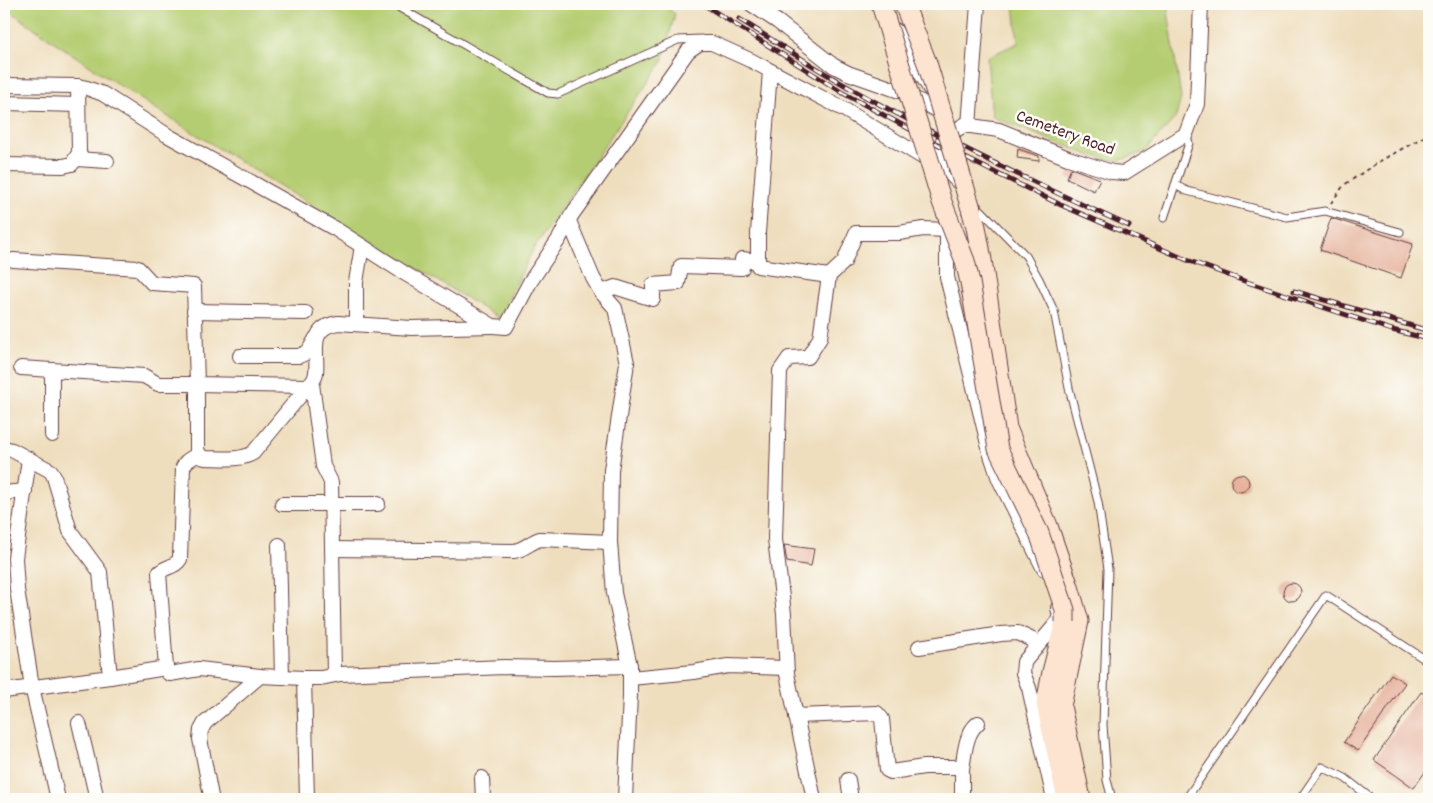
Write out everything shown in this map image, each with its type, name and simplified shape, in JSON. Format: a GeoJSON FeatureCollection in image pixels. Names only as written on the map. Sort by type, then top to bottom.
{"type":"FeatureCollection","features":[{"type":"Feature","properties":{"kind":"street"},"geometry":{"type":"LineString","coordinates":[[751,4],[778,22],[834,66],[902,92],[944,114]]}},
{"type":"Feature","properties":{"kind":"street"},"geometry":{"type":"LineString","coordinates":[[880,4],[954,131],[944,138],[939,151],[938,167],[935,174],[946,202],[947,277],[993,463],[1025,534],[1040,561],[1057,602],[1060,615],[1057,623],[1024,662],[1022,669],[1029,688],[1054,799]]}},
{"type":"Feature","properties":{"kind":"street"},"geometry":{"type":"LineString","coordinates":[[880,4],[942,202],[965,261],[998,449],[1039,533],[1064,610],[1072,622]]}},
{"type":"Feature","properties":{"kind":"street"},"geometry":{"type":"LineString","coordinates":[[904,4],[927,63],[976,227],[1007,428],[1048,526],[1070,587],[1072,622],[1059,674],[1046,704],[1067,799]]}},
{"type":"Feature","properties":{"kind":"street"},"geometry":{"type":"LineString","coordinates":[[969,126],[978,4]]}},
{"type":"Feature","properties":{"kind":"street"},"geometry":{"type":"LineString","coordinates":[[1186,134],[1197,104],[1201,4]]}},
{"type":"Feature","properties":{"kind":"street"},"geometry":{"type":"LineString","coordinates":[[240,356],[299,356],[308,352],[325,326],[338,323],[412,328],[506,327],[530,282],[569,221],[688,51],[700,43],[712,43],[845,110],[938,167]]}},
{"type":"Feature","properties":{"kind":"street"},"geometry":{"type":"LineString","coordinates":[[770,71],[758,233],[758,266],[830,276]]}},
{"type":"Feature","properties":{"kind":"street"},"geometry":{"type":"LineString","coordinates":[[4,85],[78,86],[103,94],[167,135],[337,230],[404,273],[493,326]]}},
{"type":"Feature","properties":{"kind":"street"},"geometry":{"type":"LineString","coordinates":[[4,165],[63,166],[72,164],[76,159],[79,149],[78,86]]}},
{"type":"Feature","properties":{"kind":"street"},"geometry":{"type":"LineString","coordinates":[[4,104],[78,105]]}},
{"type":"Feature","properties":{"kind":"street","name":"Cemetery Road"},"geometry":{"type":"LineString","coordinates":[[954,131],[964,125],[999,130],[1068,158],[1112,172],[1124,173],[1186,134]]}},
{"type":"Feature","properties":{"kind":"street"},"geometry":{"type":"LineString","coordinates":[[76,159],[107,161]]}},
{"type":"Feature","properties":{"kind":"street"},"geometry":{"type":"LineString","coordinates":[[569,221],[592,278],[600,292],[615,308],[627,363],[611,470],[610,542],[614,594],[630,672],[625,799]]}},
{"type":"Feature","properties":{"kind":"street"},"geometry":{"type":"LineString","coordinates":[[814,799],[786,668],[784,614],[775,539],[780,371],[789,358],[808,357],[820,338],[830,276],[844,262],[856,232],[899,233],[923,229],[947,230]]}},
{"type":"Feature","properties":{"kind":"street"},"geometry":{"type":"LineString","coordinates":[[356,324],[356,282],[362,246]]}},
{"type":"Feature","properties":{"kind":"street"},"geometry":{"type":"LineString","coordinates":[[600,292],[614,286],[653,299],[653,285],[678,283],[681,266],[742,268],[742,259],[758,261]]}},
{"type":"Feature","properties":{"kind":"street"},"geometry":{"type":"LineString","coordinates":[[13,260],[138,268],[152,283],[194,286],[198,454]]}},
{"type":"Feature","properties":{"kind":"street"},"geometry":{"type":"LineString","coordinates":[[194,311],[306,313]]}},
{"type":"Feature","properties":{"kind":"street"},"geometry":{"type":"LineString","coordinates":[[198,454],[205,458],[248,456],[257,449],[315,378],[317,338]]}},
{"type":"Feature","properties":{"kind":"street"},"geometry":{"type":"LineString","coordinates":[[21,368],[144,376],[158,384],[310,385]]}},
{"type":"Feature","properties":{"kind":"street"},"geometry":{"type":"LineString","coordinates":[[52,370],[52,435]]}},
{"type":"Feature","properties":{"kind":"street"},"geometry":{"type":"LineString","coordinates":[[310,385],[323,466],[331,482],[334,675]]}},
{"type":"Feature","properties":{"kind":"street"},"geometry":{"type":"LineString","coordinates":[[4,448],[12,450],[51,471],[70,531],[100,572],[110,677]]}},
{"type":"Feature","properties":{"kind":"street"},"geometry":{"type":"LineString","coordinates":[[198,454],[187,461],[183,467],[180,559],[176,565],[163,569],[159,574],[166,668],[170,674],[199,669],[260,676],[321,678],[334,675],[504,667],[630,672],[694,672],[728,666],[786,668]]}},
{"type":"Feature","properties":{"kind":"street"},"geometry":{"type":"LineString","coordinates":[[29,459],[15,558],[17,589],[32,687],[58,799]]}},
{"type":"Feature","properties":{"kind":"street"},"geometry":{"type":"LineString","coordinates":[[4,493],[25,491]]}},
{"type":"Feature","properties":{"kind":"street"},"geometry":{"type":"LineString","coordinates":[[282,504],[378,504]]}},
{"type":"Feature","properties":{"kind":"street"},"geometry":{"type":"LineString","coordinates":[[332,548],[514,551],[522,550],[535,540],[540,539],[610,542]]}},
{"type":"Feature","properties":{"kind":"street"},"geometry":{"type":"LineString","coordinates":[[278,545],[282,677]]}},
{"type":"Feature","properties":{"kind":"street"},"geometry":{"type":"LineString","coordinates":[[919,647],[1018,633],[1039,643]]}},
{"type":"Feature","properties":{"kind":"street"},"geometry":{"type":"LineString","coordinates":[[4,691],[166,668]]}},
{"type":"Feature","properties":{"kind":"street"},"geometry":{"type":"LineString","coordinates":[[1059,674],[1061,706],[1081,799]]}},
{"type":"Feature","properties":{"kind":"street"},"geometry":{"type":"LineString","coordinates":[[211,796],[200,739],[202,730],[212,717],[260,676]]}},
{"type":"Feature","properties":{"kind":"street"},"geometry":{"type":"LineString","coordinates":[[304,678],[307,799]]}},
{"type":"Feature","properties":{"kind":"street"},"geometry":{"type":"LineString","coordinates":[[796,716],[877,713],[882,719],[886,767],[889,771],[959,766],[962,769]]}},
{"type":"Feature","properties":{"kind":"street"},"geometry":{"type":"LineString","coordinates":[[79,722],[97,799]]}},
{"type":"Feature","properties":{"kind":"street"},"geometry":{"type":"LineString","coordinates":[[962,799],[962,769],[968,738],[978,723]]}},
{"type":"Feature","properties":{"kind":"street"},"geometry":{"type":"LineString","coordinates":[[482,778],[483,799]]}},
{"type":"Feature","properties":{"kind":"street"},"geometry":{"type":"LineString","coordinates":[[848,780],[851,799]]}},
{"type":"Feature","properties":{"kind":"lane"},"geometry":{"type":"LineString","coordinates":[[393,4],[548,93],[558,94],[678,40],[699,38],[706,42]]}},
{"type":"Feature","properties":{"kind":"lane"},"geometry":{"type":"LineString","coordinates":[[1164,218],[1189,143],[1186,134]]}},
{"type":"Feature","properties":{"kind":"lane"},"geometry":{"type":"LineString","coordinates":[[938,167],[1026,256],[1054,311],[1069,388],[1098,502],[1108,570],[1103,725],[1107,780],[1112,799]]}},
{"type":"Feature","properties":{"kind":"lane"},"geometry":{"type":"LineString","coordinates":[[1175,185],[1196,193],[1287,217],[1325,211],[1400,232]]}},
{"type":"Feature","properties":{"kind":"lane"},"geometry":{"type":"LineString","coordinates":[[1186,799],[1326,595],[1429,662]]}},
{"type":"Feature","properties":{"kind":"lane"},"geometry":{"type":"LineString","coordinates":[[1300,799],[1322,767],[1345,778],[1372,799]]}},
{"type":"Feature","properties":{"kind":"path"},"geometry":{"type":"LineString","coordinates":[[1325,211],[1344,185],[1380,161],[1429,134]]}},
{"type":"Feature","properties":{"kind":"green space"},"geometry":{"type":"Polygon","coordinates":[[[4,4],[662,4],[675,14],[662,62],[534,248],[499,318],[311,205],[125,89],[4,7],[4,4]]]}},
{"type":"Feature","properties":{"kind":"green space"},"geometry":{"type":"Polygon","coordinates":[[[1014,4],[1167,4],[1181,98],[1176,117],[1145,152],[1117,161],[1089,155],[992,117],[987,57],[1018,43],[1014,4]]]}},
{"type":"Feature","properties":{"kind":"building"},"geometry":{"type":"Polygon","coordinates":[[[1018,149],[1039,156],[1039,161],[1017,158],[1018,149]]]}},
{"type":"Feature","properties":{"kind":"building"},"geometry":{"type":"Polygon","coordinates":[[[1071,168],[1100,179],[1094,191],[1067,178],[1071,168]]]}},
{"type":"Feature","properties":{"kind":"building"},"geometry":{"type":"Polygon","coordinates":[[[1331,218],[1413,244],[1401,278],[1320,250],[1331,218]]]}},
{"type":"Feature","properties":{"kind":"building"},"geometry":{"type":"Polygon","coordinates":[[[1240,474],[1246,477],[1249,483],[1246,489],[1240,492],[1234,489],[1231,483],[1234,477],[1240,474]]]}},
{"type":"Feature","properties":{"kind":"building"},"geometry":{"type":"Polygon","coordinates":[[[784,545],[814,549],[811,566],[787,562],[784,545]]]}},
{"type":"Feature","properties":{"kind":"building"},"geometry":{"type":"Polygon","coordinates":[[[1292,583],[1298,586],[1301,592],[1298,598],[1292,601],[1286,598],[1283,592],[1286,586],[1292,583]]]}},
{"type":"Feature","properties":{"kind":"building"},"geometry":{"type":"Polygon","coordinates":[[[1391,674],[1405,683],[1358,751],[1344,742],[1391,674]]]}},
{"type":"Feature","properties":{"kind":"building"},"geometry":{"type":"Polygon","coordinates":[[[1421,692],[1429,697],[1429,766],[1414,788],[1374,760],[1421,692]]]}},
{"type":"Feature","properties":{"kind":"railway"},"geometry":{"type":"LineString","coordinates":[[703,4],[843,93],[941,146],[1061,205],[1187,260],[1247,282],[1392,330],[1429,339]]}},
{"type":"Feature","properties":{"kind":"railway"},"geometry":{"type":"LineString","coordinates":[[739,19],[834,79],[882,106],[987,160],[1129,226]]}},
{"type":"Feature","properties":{"kind":"railway"},"geometry":{"type":"LineString","coordinates":[[1294,291],[1429,331]]}}]}
